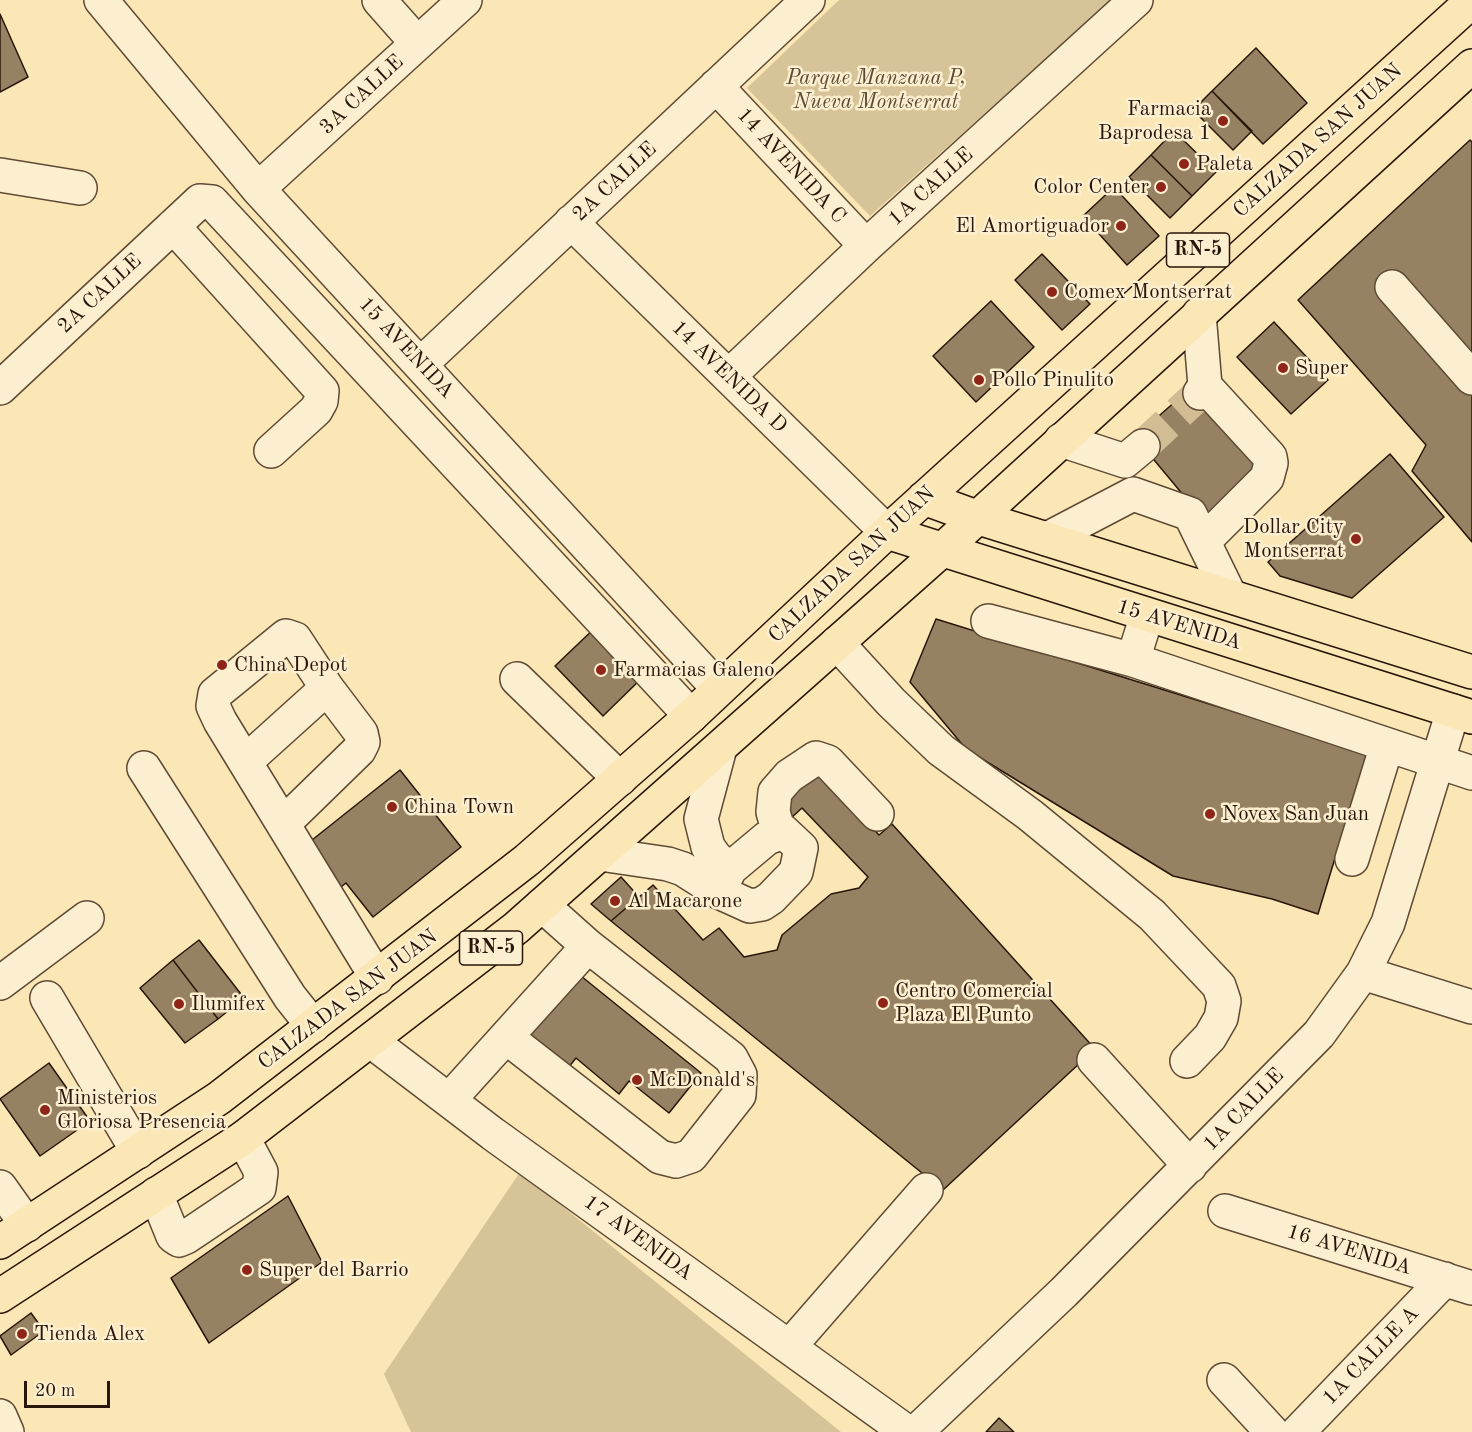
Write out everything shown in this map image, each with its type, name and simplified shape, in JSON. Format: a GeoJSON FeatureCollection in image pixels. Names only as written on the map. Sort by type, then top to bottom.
{"type":"FeatureCollection","features":[{"type":"Feature","properties":{"kind":"main road","name":"CALZADA SAN JUAN"},"geometry":{"type":"LineString","coordinates":[[0,1242],[219,1098],[527,860],[691,716],[924,498],[1472,1]]}},
{"type":"Feature","properties":{"kind":"main road","name":"RN-5"},"geometry":{"type":"LineString","coordinates":[[0,1296],[243,1138],[371,1041],[542,905],[942,550],[1472,66]]}},
{"type":"Feature","properties":{"kind":"main road","name":"15 AVENIDA"},"geometry":{"type":"LineString","coordinates":[[924,498],[976,518],[1472,672]]}},
{"type":"Feature","properties":{"kind":"main road","name":"15 AVENIDA"},"geometry":{"type":"LineString","coordinates":[[887,532],[1463,714]]}},
{"type":"Feature","properties":{"kind":"street","name":"15 AVENIDA"},"geometry":{"type":"LineString","coordinates":[[101,0],[258,189],[422,364],[719,689]]}},
{"type":"Feature","properties":{"kind":"street"},"geometry":{"type":"LineString","coordinates":[[379,0],[417,43]]}},
{"type":"Feature","properties":{"kind":"street","name":"3A CALLE"},"geometry":{"type":"LineString","coordinates":[[258,189],[465,0]]}},
{"type":"Feature","properties":{"kind":"street","name":"2A CALLE"},"geometry":{"type":"LineString","coordinates":[[422,364],[808,0]]}},
{"type":"Feature","properties":{"kind":"street","name":"1A CALLE"},"geometry":{"type":"LineString","coordinates":[[729,376],[866,246],[1136,0]]}},
{"type":"Feature","properties":{"kind":"street","name":"14 AVENIDA C"},"geometry":{"type":"LineString","coordinates":[[716,86],[866,246]]}},
{"type":"Feature","properties":{"kind":"street"},"geometry":{"type":"LineString","coordinates":[[0,175],[80,188]]}},
{"type":"Feature","properties":{"kind":"street","name":"2A CALLE"},"geometry":{"type":"LineString","coordinates":[[0,388],[200,201],[216,205],[691,716]]}},
{"type":"Feature","properties":{"kind":"street","name":"14 AVENIDA D"},"geometry":{"type":"LineString","coordinates":[[571,222],[887,532]]}},
{"type":"Feature","properties":{"kind":"street"},"geometry":{"type":"LineString","coordinates":[[173,226],[322,391],[321,401],[316,410],[271,451]]}},
{"type":"Feature","properties":{"kind":"street"},"geometry":{"type":"LineString","coordinates":[[1392,287],[1472,378]]}},
{"type":"Feature","properties":{"kind":"street"},"geometry":{"type":"LineString","coordinates":[[1199,314],[1203,389],[1270,457],[1271,463],[1267,478],[1204,541]]}},
{"type":"Feature","properties":{"kind":"street"},"geometry":{"type":"LineString","coordinates":[[1061,440],[1134,454],[1133,494]]}},
{"type":"Feature","properties":{"kind":"street"},"geometry":{"type":"LineString","coordinates":[[1047,539],[1133,494],[1190,514],[1230,596]]}},
{"type":"Feature","properties":{"kind":"street"},"geometry":{"type":"LineString","coordinates":[[1133,660],[1147,615]]}},
{"type":"Feature","properties":{"kind":"street"},"geometry":{"type":"LineString","coordinates":[[988,621],[1133,660],[1472,773]]}},
{"type":"Feature","properties":{"kind":"street"},"geometry":{"type":"LineString","coordinates":[[283,824],[359,750],[363,742],[361,733],[327,688],[295,639],[286,636],[215,694],[213,706],[245,762],[377,978]]}},
{"type":"Feature","properties":{"kind":"street"},"geometry":{"type":"LineString","coordinates":[[837,643],[891,702],[941,750],[1030,815],[1143,908],[1219,987],[1224,1001],[1221,1018],[1210,1037],[1187,1061]]}},
{"type":"Feature","properties":{"kind":"street"},"geometry":{"type":"LineString","coordinates":[[517,679],[620,779]]}},
{"type":"Feature","properties":{"kind":"street"},"geometry":{"type":"LineString","coordinates":[[245,762],[327,688]]}},
{"type":"Feature","properties":{"kind":"street","name":"1A CALLE"},"geometry":{"type":"LineString","coordinates":[[916,1432],[1190,1166],[1319,1034],[1363,972],[1388,923],[1438,762],[1463,714]]}},
{"type":"Feature","properties":{"kind":"street"},"geometry":{"type":"LineString","coordinates":[[1352,859],[1388,745]]}},
{"type":"Feature","properties":{"kind":"street"},"geometry":{"type":"LineString","coordinates":[[720,748],[701,819],[708,847],[716,858],[724,880],[750,906],[771,898],[796,872],[801,848],[793,837],[779,832],[767,838],[724,880]]}},
{"type":"Feature","properties":{"kind":"street"},"geometry":{"type":"LineString","coordinates":[[779,832],[773,812],[776,792],[789,777],[816,759],[823,758],[828,762],[878,814]]}},
{"type":"Feature","properties":{"kind":"street"},"geometry":{"type":"LineString","coordinates":[[144,768],[290,997],[313,1026]]}},
{"type":"Feature","properties":{"kind":"street"},"geometry":{"type":"LineString","coordinates":[[600,854],[668,864],[696,876],[724,880]]}},
{"type":"Feature","properties":{"kind":"street"},"geometry":{"type":"LineString","coordinates":[[506,1037],[660,1157],[676,1161],[691,1156],[739,1095],[740,1075],[731,1058],[588,946],[542,905]]}},
{"type":"Feature","properties":{"kind":"street"},"geometry":{"type":"LineString","coordinates":[[4,972],[87,918]]}},
{"type":"Feature","properties":{"kind":"street"},"geometry":{"type":"LineString","coordinates":[[449,1100],[588,946]]}},
{"type":"Feature","properties":{"kind":"street"},"geometry":{"type":"LineString","coordinates":[[1363,972],[1472,1007]]}},
{"type":"Feature","properties":{"kind":"street"},"geometry":{"type":"LineString","coordinates":[[47,998],[138,1152]]}},
{"type":"Feature","properties":{"kind":"street","name":"17 AVENIDA"},"geometry":{"type":"LineString","coordinates":[[371,1041],[907,1432]]}},
{"type":"Feature","properties":{"kind":"street"},"geometry":{"type":"LineString","coordinates":[[1094,1060],[1190,1166]]}},
{"type":"Feature","properties":{"kind":"street"},"geometry":{"type":"LineString","coordinates":[[156,1194],[173,1236],[179,1240],[186,1237],[259,1188],[261,1172],[243,1138]]}},
{"type":"Feature","properties":{"kind":"street"},"geometry":{"type":"LineString","coordinates":[[0,1187],[27,1225]]}},
{"type":"Feature","properties":{"kind":"street"},"geometry":{"type":"LineString","coordinates":[[790,1347],[926,1191]]}},
{"type":"Feature","properties":{"kind":"street","name":"16 AVENIDA"},"geometry":{"type":"LineString","coordinates":[[1225,1211],[1458,1284]]}},
{"type":"Feature","properties":{"kind":"street","name":"1A CALLE A"},"geometry":{"type":"LineString","coordinates":[[1298,1432],[1458,1284]]}},
{"type":"Feature","properties":{"kind":"street"},"geometry":{"type":"LineString","coordinates":[[1224,1380],[1272,1432]]}},
{"type":"Feature","properties":{"kind":"street"},"geometry":{"type":"LineString","coordinates":[[0,1416],[7,1432]]}},
{"type":"Feature","properties":{"kind":"green space","name":"Parque Manzana P, Nueva Montserrat"},"geometry":{"type":"Polygon","coordinates":[[[839,0],[1111,0],[870,216],[747,88],[839,0]]]}},
{"type":"Feature","properties":{"kind":"green space"},"geometry":{"type":"Polygon","coordinates":[[[520,1172],[841,1432],[411,1432],[384,1374],[520,1172]]]}},
{"type":"Feature","properties":{"kind":"building"},"geometry":{"type":"Polygon","coordinates":[[[0,14],[28,77],[0,92],[0,14]]]}},
{"type":"Feature","properties":{"kind":"building"},"geometry":{"type":"Polygon","coordinates":[[[1256,48],[1307,103],[1263,144],[1212,91],[1256,48]]]}},
{"type":"Feature","properties":{"kind":"building","name":"Farmacia Baprodesa 1"},"geometry":{"type":"Polygon","coordinates":[[[1212,91],[1252,131],[1233,150],[1193,110],[1212,91]]]}},
{"type":"Feature","properties":{"kind":"building","name":"Paleta"},"geometry":{"type":"Polygon","coordinates":[[[1174,131],[1216,172],[1192,196],[1151,155],[1174,131]]]}},
{"type":"Feature","properties":{"kind":"building"},"geometry":{"type":"Polygon","coordinates":[[[1470,140],[1472,142],[1472,542],[1412,471],[1426,445],[1298,300],[1470,140]]]}},
{"type":"Feature","properties":{"kind":"building","name":"Color Center"},"geometry":{"type":"Polygon","coordinates":[[[1151,155],[1192,196],[1170,218],[1129,177],[1151,155]]]}},
{"type":"Feature","properties":{"kind":"building","name":"El Amortiguador"},"geometry":{"type":"Polygon","coordinates":[[[1114,187],[1159,236],[1127,265],[1083,216],[1114,187]]]}},
{"type":"Feature","properties":{"kind":"building","name":"Comex Montserrat"},"geometry":{"type":"Polygon","coordinates":[[[1042,254],[1090,304],[1062,330],[1015,280],[1042,254]]]}},
{"type":"Feature","properties":{"kind":"building"},"geometry":{"type":"Polygon","coordinates":[[[991,301],[1034,347],[976,402],[933,356],[991,301]]]}},
{"type":"Feature","properties":{"kind":"building","name":"Super"},"geometry":{"type":"Polygon","coordinates":[[[1274,322],[1328,380],[1291,414],[1237,357],[1274,322]]]}},
{"type":"Feature","properties":{"kind":"building"},"geometry":{"type":"Polygon","coordinates":[[[1194,385],[1267,465],[1204,520],[1135,437],[1194,385]]]}},
{"type":"Feature","properties":{"kind":"building","name":"Dollar City Montserrat"},"geometry":{"type":"Polygon","coordinates":[[[1390,454],[1444,517],[1352,598],[1280,576],[1268,562],[1390,454]]]}},
{"type":"Feature","properties":{"kind":"building","name":"Novex San Juan"},"geometry":{"type":"Polygon","coordinates":[[[936,619],[1367,753],[1318,914],[1272,899],[1173,876],[966,749],[910,682],[936,619]]]}},
{"type":"Feature","properties":{"kind":"building","name":"Farmacias Galeno"},"geometry":{"type":"Polygon","coordinates":[[[599,624],[646,674],[603,716],[555,666],[599,624]]]}},
{"type":"Feature","properties":{"kind":"building","name":"China Town"},"geometry":{"type":"Polygon","coordinates":[[[400,770],[461,847],[373,917],[346,883],[341,887],[307,844],[400,770]]]}},
{"type":"Feature","properties":{"kind":"building","name":"Centro Comercial Plaza El Punto"},"geometry":{"type":"Polygon","coordinates":[[[821,772],[879,835],[892,824],[1095,1049],[943,1190],[611,921],[653,885],[703,940],[719,928],[744,957],[777,950],[782,935],[831,894],[859,888],[868,877],[802,808],[790,819],[777,806],[821,772]]]}},
{"type":"Feature","properties":{"kind":"building","name":"Al Macarone"},"geometry":{"type":"Polygon","coordinates":[[[621,877],[639,897],[611,921],[591,904],[621,877]]]}},
{"type":"Feature","properties":{"kind":"building"},"geometry":{"type":"Polygon","coordinates":[[[199,940],[244,998],[218,1019],[173,960],[199,940]]]}},
{"type":"Feature","properties":{"kind":"building","name":"Ilumifex"},"geometry":{"type":"Polygon","coordinates":[[[173,960],[218,1019],[185,1043],[140,988],[173,960]]]}},
{"type":"Feature","properties":{"kind":"building"},"geometry":{"type":"Polygon","coordinates":[[[576,972],[701,1073],[669,1113],[629,1081],[619,1094],[576,1058],[568,1068],[526,1035],[576,972]]]}},
{"type":"Feature","properties":{"kind":"building","name":"Ministerios Gloriosa Presencia"},"geometry":{"type":"Polygon","coordinates":[[[49,1063],[90,1121],[40,1156],[0,1099],[49,1063]]]}},
{"type":"Feature","properties":{"kind":"building","name":"Super del Barrio"},"geometry":{"type":"Polygon","coordinates":[[[288,1196],[322,1262],[209,1343],[171,1278],[288,1196]]]}},
{"type":"Feature","properties":{"kind":"building","name":"Tienda Alex"},"geometry":{"type":"Polygon","coordinates":[[[31,1313],[44,1331],[11,1355],[0,1336],[31,1313]]]}},
{"type":"Feature","properties":{"kind":"building"},"geometry":{"type":"Polygon","coordinates":[[[999,1418],[1014,1432],[986,1432],[999,1418]]]}},
{"type":"Feature","properties":{"kind":"tunnel"},"geometry":{"type":"LineString","coordinates":[[1143,446],[1200,393]]}},
{"type":"Feature","properties":{"kind":"place","name":"Farmacia Baprodesa 1"},"geometry":{"type":"Point","coordinates":[1223,121]}},
{"type":"Feature","properties":{"kind":"place","name":"Paleta"},"geometry":{"type":"Point","coordinates":[1184,164]}},
{"type":"Feature","properties":{"kind":"place","name":"Color Center"},"geometry":{"type":"Point","coordinates":[1161,187]}},
{"type":"Feature","properties":{"kind":"place","name":"El Amortiguador"},"geometry":{"type":"Point","coordinates":[1121,226]}},
{"type":"Feature","properties":{"kind":"place","name":"Comex Montserrat"},"geometry":{"type":"Point","coordinates":[1052,292]}},
{"type":"Feature","properties":{"kind":"place","name":"Super"},"geometry":{"type":"Point","coordinates":[1283,368]}},
{"type":"Feature","properties":{"kind":"place","name":"Pollo Pinulito"},"geometry":{"type":"Point","coordinates":[979,380]}},
{"type":"Feature","properties":{"kind":"place","name":"Dollar City Montserrat"},"geometry":{"type":"Point","coordinates":[1356,539]}},
{"type":"Feature","properties":{"kind":"place","name":"China Depot"},"geometry":{"type":"Point","coordinates":[222,665]}},
{"type":"Feature","properties":{"kind":"place","name":"Farmacias Galeno"},"geometry":{"type":"Point","coordinates":[601,670]}},
{"type":"Feature","properties":{"kind":"place","name":"China Town"},"geometry":{"type":"Point","coordinates":[392,807]}},
{"type":"Feature","properties":{"kind":"place","name":"Novex San Juan"},"geometry":{"type":"Point","coordinates":[1210,814]}},
{"type":"Feature","properties":{"kind":"place","name":"Al Macarone"},"geometry":{"type":"Point","coordinates":[615,901]}},
{"type":"Feature","properties":{"kind":"place","name":"Centro Comercial Plaza El Punto"},"geometry":{"type":"Point","coordinates":[883,1003]}},
{"type":"Feature","properties":{"kind":"place","name":"Ilumifex"},"geometry":{"type":"Point","coordinates":[179,1004]}},
{"type":"Feature","properties":{"kind":"place","name":"McDonald's"},"geometry":{"type":"Point","coordinates":[637,1080]}},
{"type":"Feature","properties":{"kind":"place","name":"Ministerios Gloriosa Presencia"},"geometry":{"type":"Point","coordinates":[45,1110]}},
{"type":"Feature","properties":{"kind":"place","name":"Super del Barrio"},"geometry":{"type":"Point","coordinates":[247,1270]}},
{"type":"Feature","properties":{"kind":"place","name":"Tienda Alex"},"geometry":{"type":"Point","coordinates":[22,1334]}}]}
